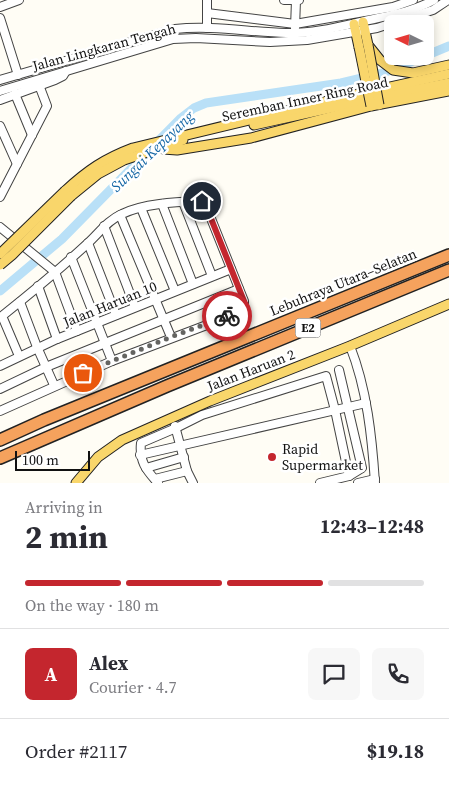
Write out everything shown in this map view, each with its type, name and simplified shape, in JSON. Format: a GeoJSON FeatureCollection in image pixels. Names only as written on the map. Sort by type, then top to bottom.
{"type":"FeatureCollection","features":[{"type":"Feature","properties":{"kind":"highway","name":"Lebuhraya Utara–Selatan"},"geometry":{"type":"LineString","coordinates":[[0,440],[44,420],[449,255]]}},
{"type":"Feature","properties":{"kind":"highway","name":"Lebuhraya Utara–Selatan"},"geometry":{"type":"LineString","coordinates":[[1,457],[167,386],[449,270]]}},
{"type":"Feature","properties":{"kind":"main road"},"geometry":{"type":"LineString","coordinates":[[359,27],[375,105]]}},
{"type":"Feature","properties":{"kind":"main road"},"geometry":{"type":"LineString","coordinates":[[364,46],[384,64],[398,71],[413,73],[449,66]]}},
{"type":"Feature","properties":{"kind":"main road","name":"Seremban Inner Ring Road"},"geometry":{"type":"LineString","coordinates":[[0,265],[71,196],[98,174],[124,160],[184,138],[344,97],[449,74]]}},
{"type":"Feature","properties":{"kind":"main road","name":"Seremban Inner Ring Road"},"geometry":{"type":"LineString","coordinates":[[0,254],[87,171],[110,157],[133,148],[449,83]]}},
{"type":"Feature","properties":{"kind":"main road"},"geometry":{"type":"LineString","coordinates":[[157,148],[177,150],[251,138],[375,105],[449,91]]}},
{"type":"Feature","properties":{"kind":"main road","name":"Jalan Haruan 2"},"geometry":{"type":"LineString","coordinates":[[76,483],[98,457],[122,440],[172,417],[449,304]]}},
{"type":"Feature","properties":{"kind":"street"},"geometry":{"type":"LineString","coordinates":[[0,7],[19,0]]}},
{"type":"Feature","properties":{"kind":"street"},"geometry":{"type":"LineString","coordinates":[[207,0],[207,28],[211,33],[242,38],[247,42]]}},
{"type":"Feature","properties":{"kind":"street"},"geometry":{"type":"LineString","coordinates":[[284,0],[298,0],[295,28]]}},
{"type":"Feature","properties":{"kind":"street"},"geometry":{"type":"LineString","coordinates":[[207,13],[295,28],[392,3],[413,0]]}},
{"type":"Feature","properties":{"kind":"street","name":"Jalan Lingkaran Tengah"},"geometry":{"type":"LineString","coordinates":[[393,15],[434,0]]}},
{"type":"Feature","properties":{"kind":"street","name":"Jalan Lingkaran Tengah"},"geometry":{"type":"LineString","coordinates":[[0,91],[174,39],[196,38],[247,42],[292,42],[418,16],[433,10],[448,0]]}},
{"type":"Feature","properties":{"kind":"street"},"geometry":{"type":"LineString","coordinates":[[0,18],[18,75]]}},
{"type":"Feature","properties":{"kind":"street","name":"Jalan Lingkaran Tengah"},"geometry":{"type":"LineString","coordinates":[[0,80],[156,33],[184,28],[244,31],[359,27],[384,18]]}},
{"type":"Feature","properties":{"kind":"street"},"geometry":{"type":"LineString","coordinates":[[174,39],[207,28]]}},
{"type":"Feature","properties":{"kind":"street"},"geometry":{"type":"LineString","coordinates":[[0,100],[63,76],[66,71]]}},
{"type":"Feature","properties":{"kind":"street"},"geometry":{"type":"LineString","coordinates":[[1,190],[17,164],[47,106],[39,85]]}},
{"type":"Feature","properties":{"kind":"street"},"geometry":{"type":"LineString","coordinates":[[15,94],[32,135]]}},
{"type":"Feature","properties":{"kind":"street"},"geometry":{"type":"LineString","coordinates":[[0,126],[17,164]]}},
{"type":"Feature","properties":{"kind":"street"},"geometry":{"type":"LineString","coordinates":[[0,411],[54,385],[112,361],[241,312],[244,307],[244,301],[206,206],[202,201],[162,204],[141,208],[120,215],[104,226],[71,258],[2,316],[3,330],[19,356]]}},
{"type":"Feature","properties":{"kind":"street"},"geometry":{"type":"LineString","coordinates":[[183,202],[212,276]]}},
{"type":"Feature","properties":{"kind":"street"},"geometry":{"type":"LineString","coordinates":[[162,204],[193,284]]}},
{"type":"Feature","properties":{"kind":"street"},"geometry":{"type":"LineString","coordinates":[[141,208],[175,291]]}},
{"type":"Feature","properties":{"kind":"street"},"geometry":{"type":"LineString","coordinates":[[120,215],[171,337]]}},
{"type":"Feature","properties":{"kind":"street"},"geometry":{"type":"LineString","coordinates":[[0,226],[55,272],[77,331]]}},
{"type":"Feature","properties":{"kind":"street"},"geometry":{"type":"LineString","coordinates":[[104,226],[135,307]]}},
{"type":"Feature","properties":{"kind":"street"},"geometry":{"type":"LineString","coordinates":[[88,243],[116,315]]}},
{"type":"Feature","properties":{"kind":"street"},"geometry":{"type":"LineString","coordinates":[[71,258],[112,361]]}},
{"type":"Feature","properties":{"kind":"street","name":"Jalan Haruan 10"},"geometry":{"type":"LineString","coordinates":[[0,366],[37,347],[231,269]]}},
{"type":"Feature","properties":{"kind":"street"},"geometry":{"type":"LineString","coordinates":[[38,286],[57,339]]}},
{"type":"Feature","properties":{"kind":"street"},"geometry":{"type":"LineString","coordinates":[[0,389],[46,368],[239,289]]}},
{"type":"Feature","properties":{"kind":"street"},"geometry":{"type":"LineString","coordinates":[[20,302],[54,385]]}},
{"type":"Feature","properties":{"kind":"street"},"geometry":{"type":"LineString","coordinates":[[350,346],[358,365],[366,403],[375,481],[358,483]]}},
{"type":"Feature","properties":{"kind":"street"},"geometry":{"type":"LineString","coordinates":[[320,483],[349,476],[362,468],[339,370]]}},
{"type":"Feature","properties":{"kind":"street"},"geometry":{"type":"LineString","coordinates":[[187,471],[156,481],[146,468],[140,455],[141,443],[202,415],[326,376],[349,476]]}},
{"type":"Feature","properties":{"kind":"street"},"geometry":{"type":"LineString","coordinates":[[140,455],[366,403]]}},
{"type":"Feature","properties":{"kind":"street"},"geometry":{"type":"LineString","coordinates":[[172,417],[187,471],[193,483]]}},
{"type":"Feature","properties":{"kind":"street"},"geometry":{"type":"LineString","coordinates":[[146,468],[184,457]]}},
{"type":"Feature","properties":{"kind":"waterway","name":"Sungai Kepayang"},"geometry":{"type":"LineString","coordinates":[[434,52],[449,46]]}},
{"type":"Feature","properties":{"kind":"waterway","name":"Sungai Kepayang"},"geometry":{"type":"LineString","coordinates":[[0,291],[62,239],[181,118],[194,108],[206,103],[341,83],[383,73],[403,65]]}},
{"type":"Feature","properties":{"kind":"way so far"},"geometry":{"type":"LineString","coordinates":[[83,373],[227,316]]}},
{"type":"Feature","properties":{"kind":"place","name":"Rapid Supermarket"},"geometry":{"type":"Point","coordinates":[272,457]}},
{"type":"Feature","properties":{"kind":"route"},"geometry":{"type":"LineString","coordinates":[[202,201],[206,206],[244,301],[244,307],[241,312],[227,316]]}}]}
